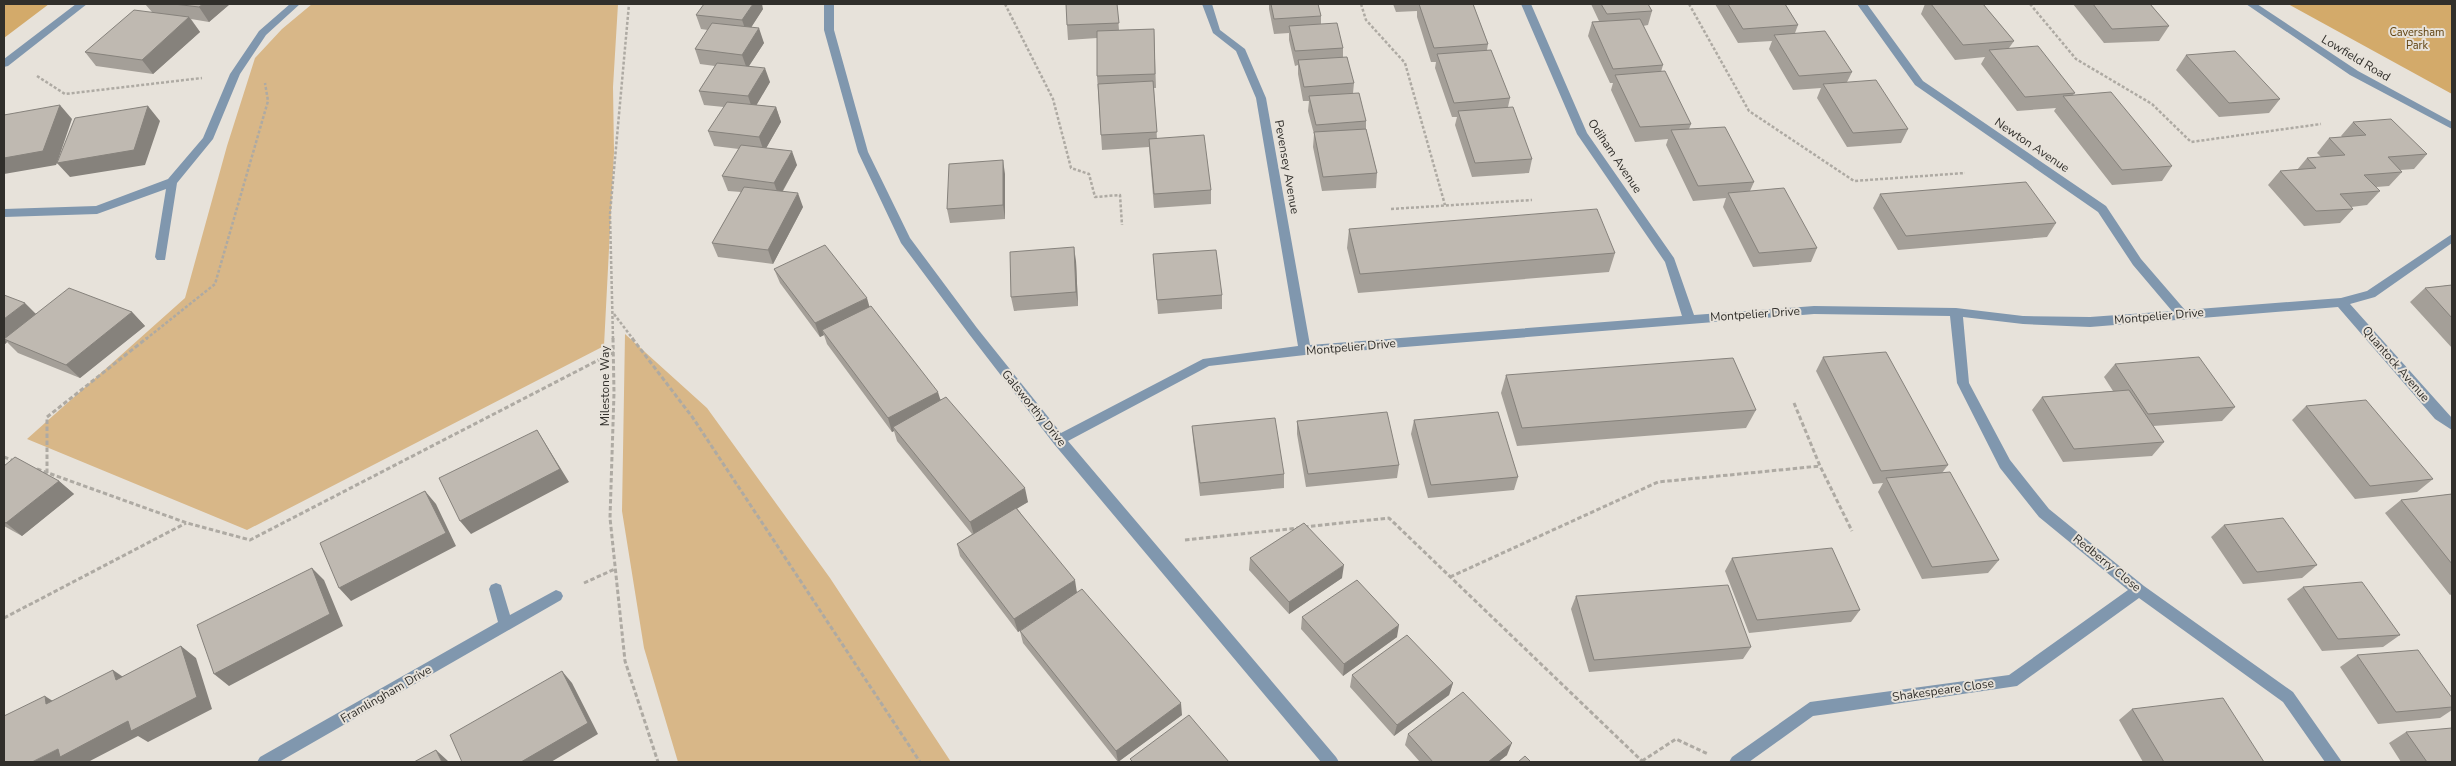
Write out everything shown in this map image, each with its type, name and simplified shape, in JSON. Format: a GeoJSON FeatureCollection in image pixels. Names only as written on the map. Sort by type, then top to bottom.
{"type":"FeatureCollection","features":[{"type":"Feature","properties":{"kind":"street"},"geometry":{"type":"LineString","coordinates":[[4,64],[82,4]]}},
{"type":"Feature","properties":{"kind":"street"},"geometry":{"type":"LineString","coordinates":[[4,214],[97,210],[172,182],[208,139],[235,74],[262,33],[295,4]]}},
{"type":"Feature","properties":{"kind":"street","name":"Galsworthy Drive"},"geometry":{"type":"LineString","coordinates":[[829,4],[829,30],[863,152],[905,240],[1059,440],[1331,762]]}},
{"type":"Feature","properties":{"kind":"street","name":"Pevensey Avenue"},"geometry":{"type":"LineString","coordinates":[[1207,4],[1216,31],[1240,49],[1261,98],[1305,350]]}},
{"type":"Feature","properties":{"kind":"street","name":"Odiham Avenue"},"geometry":{"type":"LineString","coordinates":[[1526,4],[1582,134],[1670,261],[1689,319]]}},
{"type":"Feature","properties":{"kind":"street","name":"Newton Avenue"},"geometry":{"type":"LineString","coordinates":[[1862,4],[1919,83],[2102,209],[2137,262],[2182,314]]}},
{"type":"Feature","properties":{"kind":"street","name":"Lowfield Road"},"geometry":{"type":"LineString","coordinates":[[2251,4],[2354,73],[2452,126]]}},
{"type":"Feature","properties":{"kind":"street"},"geometry":{"type":"LineString","coordinates":[[161,257],[172,182]]}},
{"type":"Feature","properties":{"kind":"street","name":"Montpelier Drive"},"geometry":{"type":"LineString","coordinates":[[1059,440],[1207,362],[1305,350],[1814,310],[1956,312],[2023,320],[2090,322],[2341,302],[2371,294],[2452,238]]}},
{"type":"Feature","properties":{"kind":"street","name":"Quantock Avenue"},"geometry":{"type":"LineString","coordinates":[[2341,302],[2440,416],[2452,425]]}},
{"type":"Feature","properties":{"kind":"street","name":"Redberry Close"},"geometry":{"type":"LineString","coordinates":[[1956,312],[1963,383],[2004,464],[2044,513],[2139,590],[2288,696],[2334,762]]}},
{"type":"Feature","properties":{"kind":"street"},"geometry":{"type":"LineString","coordinates":[[496,589],[506,625]]}},
{"type":"Feature","properties":{"kind":"street","name":"Shakespeare Close"},"geometry":{"type":"LineString","coordinates":[[1737,762],[1810,709],[2012,680],[2139,590]]}},
{"type":"Feature","properties":{"kind":"street","name":"Framlingham Drive"},"geometry":{"type":"LineString","coordinates":[[265,762],[556,596]]}},
{"type":"Feature","properties":{"kind":"path","name":"Milestone Way"},"geometry":{"type":"LineString","coordinates":[[629,4],[610,214],[614,352],[610,518],[625,661],[657,762]]}},
{"type":"Feature","properties":{"kind":"path"},"geometry":{"type":"LineString","coordinates":[[1005,4],[1053,99],[1071,168],[1090,174],[1094,197],[1120,194],[1122,225]]}},
{"type":"Feature","properties":{"kind":"path"},"geometry":{"type":"LineString","coordinates":[[1361,4],[1366,20],[1405,63],[1445,205]]}},
{"type":"Feature","properties":{"kind":"path"},"geometry":{"type":"LineString","coordinates":[[1689,4],[1749,111],[1854,181],[1965,173]]}},
{"type":"Feature","properties":{"kind":"path"},"geometry":{"type":"LineString","coordinates":[[2030,4],[2076,58],[2152,104],[2191,142],[2321,124]]}},
{"type":"Feature","properties":{"kind":"path"},"geometry":{"type":"LineString","coordinates":[[1391,209],[1532,200]]}},
{"type":"Feature","properties":{"kind":"path"},"geometry":{"type":"LineString","coordinates":[[613,314],[694,418],[920,762]]}},
{"type":"Feature","properties":{"kind":"path"},"geometry":{"type":"LineString","coordinates":[[30,467],[187,523],[250,540],[614,352]]}},
{"type":"Feature","properties":{"kind":"path"},"geometry":{"type":"LineString","coordinates":[[1794,403],[1820,466],[1852,531]]}},
{"type":"Feature","properties":{"kind":"path"},"geometry":{"type":"LineString","coordinates":[[4,458],[21,464]]}},
{"type":"Feature","properties":{"kind":"path"},"geometry":{"type":"LineString","coordinates":[[1450,577],[1658,482],[1820,466]]}},
{"type":"Feature","properties":{"kind":"path"},"geometry":{"type":"LineString","coordinates":[[1147,545],[1389,518],[1642,762],[1676,739],[1710,754]]}},
{"type":"Feature","properties":{"kind":"path"},"geometry":{"type":"LineString","coordinates":[[4,618],[187,523]]}},
{"type":"Feature","properties":{"kind":"shaded area"},"geometry":{"type":"Polygon","coordinates":[[[312,4],[618,4],[613,87],[614,152],[604,346],[247,530],[27,439],[185,298],[227,146],[255,58],[282,29],[312,4]]]}},
{"type":"Feature","properties":{"kind":"shaded area"},"geometry":{"type":"Polygon","coordinates":[[[625,334],[707,408],[830,578],[951,762],[678,762],[644,648],[622,511],[625,334]]]}},
{"type":"Feature","properties":{"kind":"green space"},"geometry":{"type":"Polygon","coordinates":[[[4,4],[49,4],[4,38],[4,4]]]}},
{"type":"Feature","properties":{"kind":"green space","name":"Caversham Park"},"geometry":{"type":"Polygon","coordinates":[[[2288,4],[2452,4],[2452,94],[2288,4]]]}},
{"type":"Feature","properties":{"kind":"building"},"geometry":{"type":"Polygon","coordinates":[[[174,4],[203,4],[199,7],[174,4]]]}},
{"type":"Feature","properties":{"kind":"building"},"geometry":{"type":"Polygon","coordinates":[[[704,4],[753,4],[742,20],[696,15],[704,4]]]}},
{"type":"Feature","properties":{"kind":"building"},"geometry":{"type":"Polygon","coordinates":[[[1066,4],[1117,4],[1119,23],[1067,25],[1066,4]]]}},
{"type":"Feature","properties":{"kind":"building"},"geometry":{"type":"Polygon","coordinates":[[[1271,4],[1318,4],[1321,16],[1274,19],[1271,4]]]}},
{"type":"Feature","properties":{"kind":"building"},"geometry":{"type":"Polygon","coordinates":[[[1419,4],[1473,4],[1488,44],[1434,48],[1419,4]]]}},
{"type":"Feature","properties":{"kind":"building"},"geometry":{"type":"Polygon","coordinates":[[[1601,4],[1648,4],[1652,11],[1607,14],[1601,4]]]}},
{"type":"Feature","properties":{"kind":"building"},"geometry":{"type":"Polygon","coordinates":[[[1728,4],[1785,4],[1798,25],[1743,29],[1728,4]]]}},
{"type":"Feature","properties":{"kind":"building"},"geometry":{"type":"Polygon","coordinates":[[[1931,4],[1983,4],[2014,41],[1963,45],[1931,4]]]}},
{"type":"Feature","properties":{"kind":"building"},"geometry":{"type":"Polygon","coordinates":[[[2093,4],[2150,4],[2169,26],[2112,29],[2093,4]]]}},
{"type":"Feature","properties":{"kind":"building"},"geometry":{"type":"Polygon","coordinates":[[[134,10],[189,17],[142,60],[85,52],[134,10]]]}},
{"type":"Feature","properties":{"kind":"building"},"geometry":{"type":"Polygon","coordinates":[[[1640,19],[1663,65],[1613,69],[1592,22],[1640,19]]]}},
{"type":"Feature","properties":{"kind":"building"},"geometry":{"type":"Polygon","coordinates":[[[712,23],[759,28],[742,55],[695,49],[712,23]]]}},
{"type":"Feature","properties":{"kind":"building"},"geometry":{"type":"Polygon","coordinates":[[[1337,23],[1343,48],[1295,51],[1289,26],[1337,23]]]}},
{"type":"Feature","properties":{"kind":"building"},"geometry":{"type":"Polygon","coordinates":[[[1154,29],[1155,74],[1097,76],[1097,31],[1154,29]]]}},
{"type":"Feature","properties":{"kind":"building"},"geometry":{"type":"Polygon","coordinates":[[[1825,31],[1852,72],[1799,76],[1774,35],[1825,31]]]}},
{"type":"Feature","properties":{"kind":"building"},"geometry":{"type":"Polygon","coordinates":[[[2038,46],[2075,93],[2025,97],[1989,50],[2038,46]]]}},
{"type":"Feature","properties":{"kind":"building"},"geometry":{"type":"Polygon","coordinates":[[[1491,50],[1510,98],[1454,103],[1437,54],[1491,50]]]}},
{"type":"Feature","properties":{"kind":"building"},"geometry":{"type":"Polygon","coordinates":[[[2235,51],[2280,99],[2229,103],[2186,55],[2235,51]]]}},
{"type":"Feature","properties":{"kind":"building"},"geometry":{"type":"Polygon","coordinates":[[[1347,57],[1354,83],[1304,87],[1298,60],[1347,57]]]}},
{"type":"Feature","properties":{"kind":"building"},"geometry":{"type":"Polygon","coordinates":[[[717,63],[765,68],[748,96],[699,91],[717,63]]]}},
{"type":"Feature","properties":{"kind":"building"},"geometry":{"type":"Polygon","coordinates":[[[1665,71],[1691,124],[1640,127],[1615,75],[1665,71]]]}},
{"type":"Feature","properties":{"kind":"building"},"geometry":{"type":"Polygon","coordinates":[[[1876,80],[1908,129],[1853,133],[1823,84],[1876,80]]]}},
{"type":"Feature","properties":{"kind":"building"},"geometry":{"type":"Polygon","coordinates":[[[1153,81],[1157,132],[1101,135],[1098,84],[1153,81]]]}},
{"type":"Feature","properties":{"kind":"building"},"geometry":{"type":"Polygon","coordinates":[[[2111,92],[2172,166],[2122,170],[2063,96],[2111,92]]]}},
{"type":"Feature","properties":{"kind":"building"},"geometry":{"type":"Polygon","coordinates":[[[1359,93],[1366,121],[1316,125],[1309,96],[1359,93]]]}},
{"type":"Feature","properties":{"kind":"building"},"geometry":{"type":"Polygon","coordinates":[[[727,102],[776,107],[759,137],[708,131],[727,102]]]}},
{"type":"Feature","properties":{"kind":"building"},"geometry":{"type":"Polygon","coordinates":[[[60,105],[43,151],[4,158],[4,115],[60,105]]]}},
{"type":"Feature","properties":{"kind":"building"},"geometry":{"type":"Polygon","coordinates":[[[148,106],[134,150],[57,163],[75,118],[148,106]]]}},
{"type":"Feature","properties":{"kind":"building"},"geometry":{"type":"Polygon","coordinates":[[[1513,107],[1532,159],[1475,163],[1458,111],[1513,107]]]}},
{"type":"Feature","properties":{"kind":"building"},"geometry":{"type":"Polygon","coordinates":[[[2391,119],[2427,154],[2388,157],[2402,172],[2364,175],[2380,191],[2340,194],[2353,209],[2316,211],[2280,171],[2316,168],[2307,158],[2345,155],[2329,138],[2366,135],[2353,122],[2391,119]]]}},
{"type":"Feature","properties":{"kind":"building"},"geometry":{"type":"Polygon","coordinates":[[[1725,127],[1754,182],[1698,186],[1671,130],[1725,127]]]}},
{"type":"Feature","properties":{"kind":"building"},"geometry":{"type":"Polygon","coordinates":[[[1366,129],[1377,173],[1323,177],[1314,132],[1366,129]]]}},
{"type":"Feature","properties":{"kind":"building"},"geometry":{"type":"Polygon","coordinates":[[[1204,135],[1211,190],[1154,194],[1149,139],[1204,135]]]}},
{"type":"Feature","properties":{"kind":"building"},"geometry":{"type":"Polygon","coordinates":[[[741,145],[792,151],[774,183],[722,176],[741,145]]]}},
{"type":"Feature","properties":{"kind":"building"},"geometry":{"type":"Polygon","coordinates":[[[1003,160],[1003,205],[947,209],[949,164],[1003,160]]]}},
{"type":"Feature","properties":{"kind":"building"},"geometry":{"type":"Polygon","coordinates":[[[2026,182],[2056,223],[1906,236],[1880,194],[2026,182]]]}},
{"type":"Feature","properties":{"kind":"building"},"geometry":{"type":"Polygon","coordinates":[[[744,187],[798,193],[768,250],[712,243],[744,187]]]}},
{"type":"Feature","properties":{"kind":"building"},"geometry":{"type":"Polygon","coordinates":[[[1784,188],[1817,248],[1759,253],[1728,193],[1784,188]]]}},
{"type":"Feature","properties":{"kind":"building"},"geometry":{"type":"Polygon","coordinates":[[[1597,209],[1615,253],[1360,274],[1349,229],[1597,209]]]}},
{"type":"Feature","properties":{"kind":"building"},"geometry":{"type":"Polygon","coordinates":[[[825,245],[867,298],[815,323],[774,269],[825,245]]]}},
{"type":"Feature","properties":{"kind":"building"},"geometry":{"type":"Polygon","coordinates":[[[1074,247],[1076,292],[1011,297],[1010,252],[1074,247]]]}},
{"type":"Feature","properties":{"kind":"building"},"geometry":{"type":"Polygon","coordinates":[[[1216,250],[1222,295],[1157,300],[1153,254],[1216,250]]]}},
{"type":"Feature","properties":{"kind":"building"},"geometry":{"type":"Polygon","coordinates":[[[2452,285],[2452,318],[2425,288],[2452,285]]]}},
{"type":"Feature","properties":{"kind":"building"},"geometry":{"type":"Polygon","coordinates":[[[69,288],[132,312],[66,365],[4,339],[69,288]]]}},
{"type":"Feature","properties":{"kind":"building"},"geometry":{"type":"Polygon","coordinates":[[[4,295],[25,303],[4,319],[4,295]]]}},
{"type":"Feature","properties":{"kind":"building"},"geometry":{"type":"Polygon","coordinates":[[[871,306],[938,392],[888,418],[822,330],[871,306]]]}},
{"type":"Feature","properties":{"kind":"building"},"geometry":{"type":"Polygon","coordinates":[[[1886,352],[1948,465],[1881,471],[1823,357],[1886,352]]]}},
{"type":"Feature","properties":{"kind":"building"},"geometry":{"type":"Polygon","coordinates":[[[2199,357],[2235,407],[2148,414],[2115,364],[2199,357]]]}},
{"type":"Feature","properties":{"kind":"building"},"geometry":{"type":"Polygon","coordinates":[[[1733,358],[1756,410],[1522,428],[1506,375],[1733,358]]]}},
{"type":"Feature","properties":{"kind":"building"},"geometry":{"type":"Polygon","coordinates":[[[2129,390],[2164,442],[2074,449],[2042,397],[2129,390]]]}},
{"type":"Feature","properties":{"kind":"building"},"geometry":{"type":"Polygon","coordinates":[[[946,397],[1025,488],[970,522],[893,427],[946,397]]]}},
{"type":"Feature","properties":{"kind":"building"},"geometry":{"type":"Polygon","coordinates":[[[2366,400],[2433,479],[2370,486],[2306,406],[2366,400]]]}},
{"type":"Feature","properties":{"kind":"building"},"geometry":{"type":"Polygon","coordinates":[[[1387,412],[1399,465],[1308,474],[1297,421],[1387,412]]]}},
{"type":"Feature","properties":{"kind":"building"},"geometry":{"type":"Polygon","coordinates":[[[1498,412],[1518,477],[1431,485],[1414,420],[1498,412]]]}},
{"type":"Feature","properties":{"kind":"building"},"geometry":{"type":"Polygon","coordinates":[[[1275,418],[1284,474],[1200,483],[1192,426],[1275,418]]]}},
{"type":"Feature","properties":{"kind":"building"},"geometry":{"type":"Polygon","coordinates":[[[537,430],[560,469],[460,521],[439,478],[537,430]]]}},
{"type":"Feature","properties":{"kind":"building"},"geometry":{"type":"Polygon","coordinates":[[[15,457],[59,481],[6,523],[4,522],[4,466],[15,457]]]}},
{"type":"Feature","properties":{"kind":"building"},"geometry":{"type":"Polygon","coordinates":[[[1950,472],[1999,560],[1932,567],[1886,478],[1950,472]]]}},
{"type":"Feature","properties":{"kind":"building"},"geometry":{"type":"Polygon","coordinates":[[[425,491],[446,533],[339,588],[320,543],[425,491]]]}},
{"type":"Feature","properties":{"kind":"building"},"geometry":{"type":"Polygon","coordinates":[[[2452,494],[2452,564],[2401,500],[2452,494]]]}},
{"type":"Feature","properties":{"kind":"building"},"geometry":{"type":"Polygon","coordinates":[[[1016,508],[1075,580],[1014,619],[957,544],[1016,508]]]}},
{"type":"Feature","properties":{"kind":"building"},"geometry":{"type":"Polygon","coordinates":[[[2283,518],[2317,565],[2257,572],[2224,525],[2283,518]]]}},
{"type":"Feature","properties":{"kind":"building"},"geometry":{"type":"Polygon","coordinates":[[[1304,523],[1344,565],[1289,602],[1250,558],[1304,523]]]}},
{"type":"Feature","properties":{"kind":"building"},"geometry":{"type":"Polygon","coordinates":[[[1832,548],[1860,610],[1757,620],[1732,558],[1832,548]]]}},
{"type":"Feature","properties":{"kind":"building"},"geometry":{"type":"Polygon","coordinates":[[[312,568],[330,614],[214,674],[197,625],[312,568]]]}},
{"type":"Feature","properties":{"kind":"building"},"geometry":{"type":"Polygon","coordinates":[[[1357,580],[1399,625],[1344,664],[1302,617],[1357,580]]]}},
{"type":"Feature","properties":{"kind":"building"},"geometry":{"type":"Polygon","coordinates":[[[2362,582],[2400,635],[2338,639],[2303,587],[2362,582]]]}},
{"type":"Feature","properties":{"kind":"building"},"geometry":{"type":"Polygon","coordinates":[[[1728,585],[1751,647],[1594,660],[1576,596],[1728,585]]]}},
{"type":"Feature","properties":{"kind":"building"},"geometry":{"type":"Polygon","coordinates":[[[1082,589],[1181,703],[1116,751],[1020,631],[1082,589]]]}},
{"type":"Feature","properties":{"kind":"building"},"geometry":{"type":"Polygon","coordinates":[[[1407,635],[1453,683],[1397,725],[1352,675],[1407,635]]]}},
{"type":"Feature","properties":{"kind":"building"},"geometry":{"type":"Polygon","coordinates":[[[181,646],[197,697],[131,731],[128,721],[60,757],[58,749],[32,762],[4,762],[4,716],[45,696],[46,704],[113,670],[116,680],[181,646]]]}},
{"type":"Feature","properties":{"kind":"building"},"geometry":{"type":"Polygon","coordinates":[[[2418,650],[2452,698],[2452,707],[2396,712],[2357,655],[2418,650]]]}},
{"type":"Feature","properties":{"kind":"building"},"geometry":{"type":"Polygon","coordinates":[[[562,671],[588,723],[521,762],[462,762],[450,735],[562,671]]]}},
{"type":"Feature","properties":{"kind":"building"},"geometry":{"type":"Polygon","coordinates":[[[1463,692],[1512,743],[1488,762],[1433,762],[1408,734],[1463,692]]]}},
{"type":"Feature","properties":{"kind":"building"},"geometry":{"type":"Polygon","coordinates":[[[2223,698],[2264,762],[2164,762],[2132,709],[2223,698]]]}},
{"type":"Feature","properties":{"kind":"building"},"geometry":{"type":"Polygon","coordinates":[[[1189,715],[1229,762],[1133,762],[1130,759],[1189,715]]]}},
{"type":"Feature","properties":{"kind":"building"},"geometry":{"type":"Polygon","coordinates":[[[2452,728],[2452,762],[2427,762],[2406,732],[2452,728]]]}},
{"type":"Feature","properties":{"kind":"building"},"geometry":{"type":"Polygon","coordinates":[[[436,750],[442,762],[414,762],[436,750]]]}},
{"type":"Feature","properties":{"kind":"building"},"geometry":{"type":"Polygon","coordinates":[[[1525,756],[1531,762],[1518,762],[1525,756]]]}}]}
